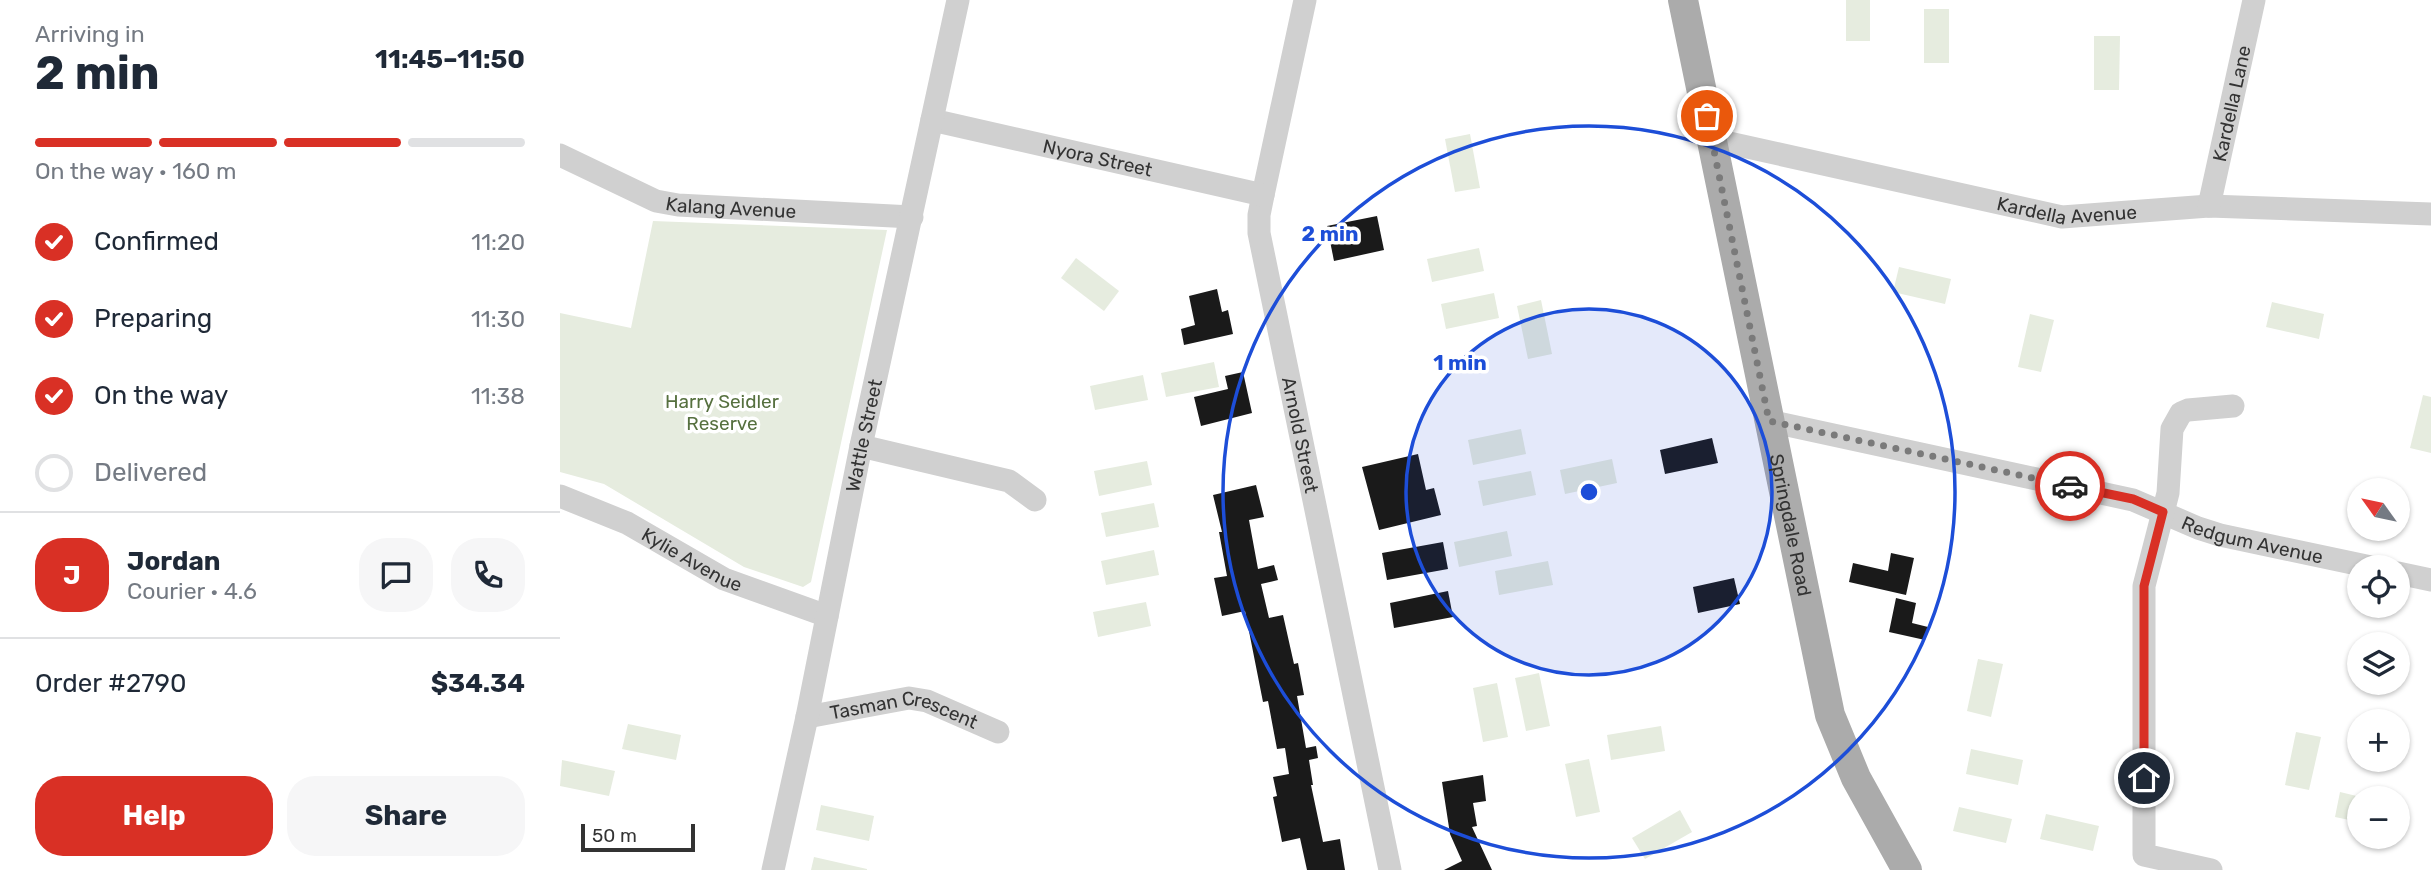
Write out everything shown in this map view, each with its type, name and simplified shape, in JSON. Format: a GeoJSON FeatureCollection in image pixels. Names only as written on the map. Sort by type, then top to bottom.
{"type":"FeatureCollection","features":[{"type":"Feature","properties":{"kind":"main road","name":"Springdale Road"},"geometry":{"type":"LineString","coordinates":[[1683,0],[1830,715],[1856,778],[1907,870]]}},
{"type":"Feature","properties":{"kind":"street","name":"Wattle Street"},"geometry":{"type":"LineString","coordinates":[[773,870],[807,717],[861,446],[958,0]]}},
{"type":"Feature","properties":{"kind":"street","name":"Arnold Street"},"geometry":{"type":"LineString","coordinates":[[1306,0],[1263,195],[1259,233],[1390,870]]}},
{"type":"Feature","properties":{"kind":"street","name":"Kardella Lane"},"geometry":{"type":"LineString","coordinates":[[2208,206],[2254,0]]}},
{"type":"Feature","properties":{"kind":"street","name":"Nyora Street"},"geometry":{"type":"LineString","coordinates":[[932,121],[1263,195]]}},
{"type":"Feature","properties":{"kind":"street","name":"Kardella Avenue"},"geometry":{"type":"LineString","coordinates":[[1711,139],[2063,217],[2208,206],[2431,214]]}},
{"type":"Feature","properties":{"kind":"street","name":"Kalang Avenue"},"geometry":{"type":"LineString","coordinates":[[560,155],[656,201],[678,205],[912,216]]}},
{"type":"Feature","properties":{"kind":"street"},"geometry":{"type":"LineString","coordinates":[[2211,870],[2144,855],[2144,586],[2168,493],[2171,439],[2176,421],[2181,413],[2188,410],[2233,406]]}},
{"type":"Feature","properties":{"kind":"street","name":"Redgum Avenue"},"geometry":{"type":"LineString","coordinates":[[1769,421],[2133,499],[2220,535],[2347,562]]}},
{"type":"Feature","properties":{"kind":"street"},"geometry":{"type":"LineString","coordinates":[[861,446],[1009,481],[1035,500]]}},
{"type":"Feature","properties":{"kind":"street","name":"Kylie Avenue"},"geometry":{"type":"LineString","coordinates":[[560,496],[627,523],[724,579],[827,616]]}},
{"type":"Feature","properties":{"kind":"street"},"geometry":{"type":"LineString","coordinates":[[2410,576],[2431,580]]}},
{"type":"Feature","properties":{"kind":"street","name":"Tasman Crescent"},"geometry":{"type":"LineString","coordinates":[[807,717],[909,698],[928,701],[998,732]]}},
{"type":"Feature","properties":{"kind":"green space"},"geometry":{"type":"Polygon","coordinates":[[[1846,0],[1870,0],[1870,41],[1846,41],[1846,0]]]}},
{"type":"Feature","properties":{"kind":"green space"},"geometry":{"type":"Polygon","coordinates":[[[1924,9],[1949,9],[1949,63],[1924,63],[1924,9]]]}},
{"type":"Feature","properties":{"kind":"green space"},"geometry":{"type":"Polygon","coordinates":[[[2094,36],[2120,36],[2119,90],[2094,90],[2094,36]]]}},
{"type":"Feature","properties":{"kind":"green space"},"geometry":{"type":"Polygon","coordinates":[[[1470,134],[1480,188],[1455,192],[1445,139],[1470,134]]]}},
{"type":"Feature","properties":{"kind":"green space","name":"Harry Seidler Reserve"},"geometry":{"type":"Polygon","coordinates":[[[653,221],[887,230],[811,582],[803,587],[744,567],[604,484],[560,472],[560,313],[631,328],[653,221]]]}},
{"type":"Feature","properties":{"kind":"green space"},"geometry":{"type":"Polygon","coordinates":[[[1479,248],[1484,271],[1432,282],[1427,259],[1479,248]]]}},
{"type":"Feature","properties":{"kind":"green space"},"geometry":{"type":"Polygon","coordinates":[[[1076,258],[1119,291],[1104,311],[1061,278],[1076,258]]]}},
{"type":"Feature","properties":{"kind":"green space"},"geometry":{"type":"Polygon","coordinates":[[[1899,267],[1951,279],[1945,304],[1893,292],[1899,267]]]}},
{"type":"Feature","properties":{"kind":"green space"},"geometry":{"type":"Polygon","coordinates":[[[1494,293],[1499,318],[1446,329],[1441,304],[1494,293]]]}},
{"type":"Feature","properties":{"kind":"green space"},"geometry":{"type":"Polygon","coordinates":[[[1541,300],[1552,354],[1528,359],[1517,306],[1541,300]]]}},
{"type":"Feature","properties":{"kind":"green space"},"geometry":{"type":"Polygon","coordinates":[[[2272,302],[2324,314],[2319,339],[2266,327],[2272,302]]]}},
{"type":"Feature","properties":{"kind":"green space"},"geometry":{"type":"Polygon","coordinates":[[[2030,314],[2054,320],[2041,372],[2018,367],[2030,314]]]}},
{"type":"Feature","properties":{"kind":"green space"},"geometry":{"type":"Polygon","coordinates":[[[1214,362],[1219,387],[1166,397],[1161,373],[1214,362]]]}},
{"type":"Feature","properties":{"kind":"green space"},"geometry":{"type":"Polygon","coordinates":[[[1143,375],[1148,400],[1095,410],[1090,386],[1143,375]]]}},
{"type":"Feature","properties":{"kind":"green space"},"geometry":{"type":"Polygon","coordinates":[[[2423,395],[2431,397],[2431,453],[2410,448],[2423,395]]]}},
{"type":"Feature","properties":{"kind":"green space"},"geometry":{"type":"Polygon","coordinates":[[[1521,429],[1526,454],[1473,465],[1468,440],[1521,429]]]}},
{"type":"Feature","properties":{"kind":"green space"},"geometry":{"type":"Polygon","coordinates":[[[1612,459],[1617,483],[1565,494],[1560,470],[1612,459]]]}},
{"type":"Feature","properties":{"kind":"green space"},"geometry":{"type":"Polygon","coordinates":[[[1147,461],[1152,485],[1099,496],[1094,471],[1147,461]]]}},
{"type":"Feature","properties":{"kind":"green space"},"geometry":{"type":"Polygon","coordinates":[[[1531,471],[1536,495],[1483,506],[1478,481],[1531,471]]]}},
{"type":"Feature","properties":{"kind":"green space"},"geometry":{"type":"Polygon","coordinates":[[[1154,503],[1159,527],[1106,537],[1101,513],[1154,503]]]}},
{"type":"Feature","properties":{"kind":"green space"},"geometry":{"type":"Polygon","coordinates":[[[1507,531],[1512,556],[1459,567],[1454,542],[1507,531]]]}},
{"type":"Feature","properties":{"kind":"green space"},"geometry":{"type":"Polygon","coordinates":[[[1154,550],[1159,575],[1106,585],[1101,561],[1154,550]]]}},
{"type":"Feature","properties":{"kind":"green space"},"geometry":{"type":"Polygon","coordinates":[[[1548,561],[1553,585],[1499,595],[1495,571],[1548,561]]]}},
{"type":"Feature","properties":{"kind":"green space"},"geometry":{"type":"Polygon","coordinates":[[[1146,602],[1151,626],[1098,637],[1093,612],[1146,602]]]}},
{"type":"Feature","properties":{"kind":"green space"},"geometry":{"type":"Polygon","coordinates":[[[1978,659],[2003,664],[1991,717],[1967,711],[1978,659]]]}},
{"type":"Feature","properties":{"kind":"green space"},"geometry":{"type":"Polygon","coordinates":[[[1539,673],[1550,726],[1526,731],[1515,678],[1539,673]]]}},
{"type":"Feature","properties":{"kind":"green space"},"geometry":{"type":"Polygon","coordinates":[[[1497,683],[1508,737],[1483,742],[1473,688],[1497,683]]]}},
{"type":"Feature","properties":{"kind":"green space"},"geometry":{"type":"Polygon","coordinates":[[[628,724],[681,735],[676,760],[622,749],[628,724]]]}},
{"type":"Feature","properties":{"kind":"green space"},"geometry":{"type":"Polygon","coordinates":[[[1661,726],[1665,751],[1611,760],[1607,735],[1661,726]]]}},
{"type":"Feature","properties":{"kind":"green space"},"geometry":{"type":"Polygon","coordinates":[[[2296,732],[2321,737],[2309,790],[2285,785],[2296,732]]]}},
{"type":"Feature","properties":{"kind":"green space"},"geometry":{"type":"Polygon","coordinates":[[[1971,749],[2023,760],[2018,785],[1966,774],[1971,749]]]}},
{"type":"Feature","properties":{"kind":"green space"},"geometry":{"type":"Polygon","coordinates":[[[1589,759],[1600,812],[1576,817],[1565,764],[1589,759]]]}},
{"type":"Feature","properties":{"kind":"green space"},"geometry":{"type":"Polygon","coordinates":[[[562,760],[615,771],[609,796],[560,786],[562,760]]]}},
{"type":"Feature","properties":{"kind":"green space"},"geometry":{"type":"Polygon","coordinates":[[[2340,792],[2347,794],[2347,820],[2335,817],[2340,792]]]}},
{"type":"Feature","properties":{"kind":"green space"},"geometry":{"type":"Polygon","coordinates":[[[821,805],[874,816],[869,841],[816,830],[821,805]]]}},
{"type":"Feature","properties":{"kind":"green space"},"geometry":{"type":"Polygon","coordinates":[[[1959,807],[2012,819],[2006,843],[1953,831],[1959,807]]]}},
{"type":"Feature","properties":{"kind":"green space"},"geometry":{"type":"Polygon","coordinates":[[[1680,810],[1692,832],[1645,859],[1632,838],[1680,810]]]}},
{"type":"Feature","properties":{"kind":"green space"},"geometry":{"type":"Polygon","coordinates":[[[2046,814],[2099,826],[2093,851],[2040,839],[2046,814]]]}},
{"type":"Feature","properties":{"kind":"green space"},"geometry":{"type":"Polygon","coordinates":[[[814,857],[867,869],[867,870],[811,870],[814,857]]]}},
{"type":"Feature","properties":{"kind":"building"},"geometry":{"type":"Polygon","coordinates":[[[1377,216],[1384,250],[1334,261],[1327,226],[1377,216]]]}},
{"type":"Feature","properties":{"kind":"building"},"geometry":{"type":"Polygon","coordinates":[[[1217,289],[1222,312],[1228,310],[1233,334],[1184,345],[1181,329],[1195,325],[1189,296],[1217,289]]]}},
{"type":"Feature","properties":{"kind":"building"},"geometry":{"type":"Polygon","coordinates":[[[1243,372],[1252,413],[1201,426],[1194,397],[1228,389],[1225,376],[1243,372]]]}},
{"type":"Feature","properties":{"kind":"building"},"geometry":{"type":"Polygon","coordinates":[[[1712,438],[1718,463],[1665,474],[1660,450],[1712,438]]]}},
{"type":"Feature","properties":{"kind":"building"},"geometry":{"type":"Polygon","coordinates":[[[1418,454],[1426,490],[1434,488],[1441,515],[1379,530],[1362,467],[1418,454]]]}},
{"type":"Feature","properties":{"kind":"building"},"geometry":{"type":"Polygon","coordinates":[[[1256,485],[1264,517],[1249,520],[1258,569],[1274,565],[1278,580],[1261,584],[1269,618],[1283,615],[1294,664],[1298,663],[1304,695],[1297,696],[1306,748],[1316,746],[1318,758],[1309,760],[1311,785],[1323,842],[1340,839],[1345,870],[1307,870],[1300,838],[1282,842],[1273,797],[1277,796],[1273,777],[1289,774],[1285,748],[1277,749],[1268,701],[1263,702],[1245,611],[1222,616],[1214,578],[1227,576],[1219,532],[1222,532],[1213,495],[1256,485]]]}},
{"type":"Feature","properties":{"kind":"building"},"geometry":{"type":"Polygon","coordinates":[[[1443,542],[1448,569],[1387,580],[1382,553],[1443,542]]]}},
{"type":"Feature","properties":{"kind":"building"},"geometry":{"type":"Polygon","coordinates":[[[1891,553],[1914,558],[1906,595],[1849,582],[1853,563],[1888,571],[1891,553]]]}},
{"type":"Feature","properties":{"kind":"building"},"geometry":{"type":"Polygon","coordinates":[[[1734,578],[1740,604],[1698,613],[1693,587],[1734,578]]]}},
{"type":"Feature","properties":{"kind":"building"},"geometry":{"type":"Polygon","coordinates":[[[1448,591],[1453,617],[1394,628],[1390,603],[1448,591]]]}},
{"type":"Feature","properties":{"kind":"building"},"geometry":{"type":"Polygon","coordinates":[[[1896,598],[1916,603],[1912,623],[1928,627],[1925,640],[1889,632],[1896,598]]]}},
{"type":"Feature","properties":{"kind":"building"},"geometry":{"type":"Polygon","coordinates":[[[1483,775],[1486,801],[1473,803],[1477,826],[1472,827],[1492,870],[1444,870],[1462,861],[1450,834],[1442,782],[1483,775]]]}},
{"type":"Feature","properties":{"kind":"way so far"},"geometry":{"type":"LineString","coordinates":[[1707,116],[1769,421],[2070,486]]}},
{"type":"Feature","properties":{"kind":"route"},"geometry":{"type":"LineString","coordinates":[[2070,486],[2133,499],[2163,512],[2144,586],[2144,778]]}}]}
